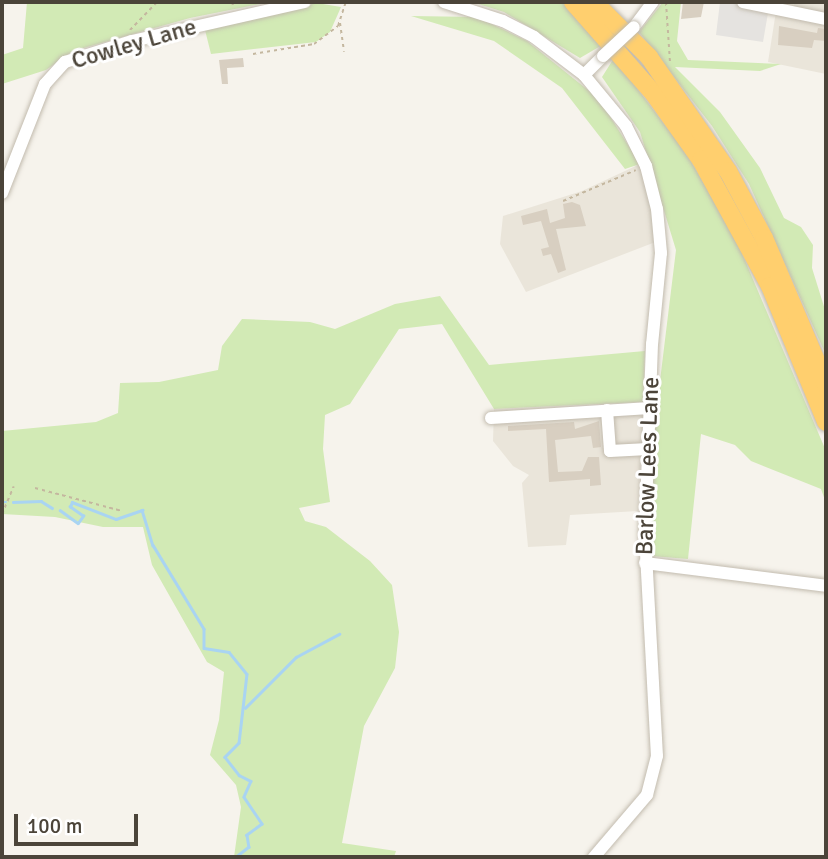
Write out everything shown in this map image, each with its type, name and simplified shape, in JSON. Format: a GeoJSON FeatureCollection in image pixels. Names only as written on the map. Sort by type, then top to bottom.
{"type":"FeatureCollection","features":[{"type":"Feature","properties":{"kind":"highway"},"geometry":{"type":"LineString","coordinates":[[573,2],[654,94],[701,160],[770,286],[826,422]]}},
{"type":"Feature","properties":{"kind":"highway"},"geometry":{"type":"LineString","coordinates":[[594,2],[649,57],[727,171],[778,269],[826,384]]}},
{"type":"Feature","properties":{"kind":"street","name":"Cowley Lane"},"geometry":{"type":"LineString","coordinates":[[2,193],[49,76],[65,62],[132,41],[305,2]]}},
{"type":"Feature","properties":{"kind":"street"},"geometry":{"type":"LineString","coordinates":[[444,2],[524,32],[584,75],[634,27],[653,2]]}},
{"type":"Feature","properties":{"kind":"street"},"geometry":{"type":"LineString","coordinates":[[743,2],[826,19]]}},
{"type":"Feature","properties":{"kind":"street","name":"Barlow Lees Lane"},"geometry":{"type":"LineString","coordinates":[[584,75],[626,126],[646,166],[657,209],[661,253],[650,408],[645,563],[654,771],[647,794],[594,857]]}},
{"type":"Feature","properties":{"kind":"street"},"geometry":{"type":"LineString","coordinates":[[491,418],[650,408]]}},
{"type":"Feature","properties":{"kind":"street"},"geometry":{"type":"LineString","coordinates":[[607,410],[610,451],[648,449]]}},
{"type":"Feature","properties":{"kind":"street"},"geometry":{"type":"LineString","coordinates":[[645,563],[826,586]]}},
{"type":"Feature","properties":{"kind":"path"},"geometry":{"type":"LineString","coordinates":[[132,41],[133,23],[157,2]]}},
{"type":"Feature","properties":{"kind":"path"},"geometry":{"type":"LineString","coordinates":[[232,2],[234,10]]}},
{"type":"Feature","properties":{"kind":"path"},"geometry":{"type":"LineString","coordinates":[[344,52],[340,22],[346,2]]}},
{"type":"Feature","properties":{"kind":"path"},"geometry":{"type":"LineString","coordinates":[[666,2],[670,64]]}},
{"type":"Feature","properties":{"kind":"path"},"geometry":{"type":"LineString","coordinates":[[253,54],[314,44],[340,22]]}},
{"type":"Feature","properties":{"kind":"path"},"geometry":{"type":"LineString","coordinates":[[563,201],[646,166]]}},
{"type":"Feature","properties":{"kind":"path"},"geometry":{"type":"LineString","coordinates":[[2,514],[14,486]]}},
{"type":"Feature","properties":{"kind":"path"},"geometry":{"type":"LineString","coordinates":[[35,488],[122,511]]}},
{"type":"Feature","properties":{"kind":"shaded area"},"geometry":{"type":"Polygon","coordinates":[[[720,2],[769,7],[763,42],[716,35],[720,2]]]}},
{"type":"Feature","properties":{"kind":"shaded area"},"geometry":{"type":"Polygon","coordinates":[[[795,2],[826,2],[826,74],[768,62],[777,5],[793,7],[795,2]]]}},
{"type":"Feature","properties":{"kind":"shaded area"},"geometry":{"type":"Polygon","coordinates":[[[640,164],[658,241],[526,292],[500,244],[503,216],[582,191],[640,164]]]}},
{"type":"Feature","properties":{"kind":"shaded area"},"geometry":{"type":"Polygon","coordinates":[[[643,402],[638,511],[570,515],[566,545],[528,547],[522,483],[529,475],[513,466],[493,441],[494,409],[643,402]]]}},
{"type":"Feature","properties":{"kind":"green space"},"geometry":{"type":"Polygon","coordinates":[[[27,2],[270,2],[190,18],[73,51],[46,70],[2,84],[2,55],[23,48],[27,2]]]}},
{"type":"Feature","properties":{"kind":"green space"},"geometry":{"type":"Polygon","coordinates":[[[472,2],[563,2],[604,44],[580,58],[504,12],[472,2]]]}},
{"type":"Feature","properties":{"kind":"green space"},"geometry":{"type":"Polygon","coordinates":[[[663,2],[681,2],[677,41],[688,60],[781,64],[760,71],[675,67],[720,112],[760,168],[784,218],[801,227],[813,245],[812,268],[826,313],[826,355],[749,184],[712,126],[639,32],[663,2]]]}},
{"type":"Feature","properties":{"kind":"green space"},"geometry":{"type":"Polygon","coordinates":[[[317,3],[341,7],[330,32],[316,42],[211,54],[205,30],[317,3]]]}},
{"type":"Feature","properties":{"kind":"green space"},"geometry":{"type":"Polygon","coordinates":[[[411,16],[477,17],[527,41],[599,99],[640,164],[625,169],[562,88],[494,41],[411,16]]]}},
{"type":"Feature","properties":{"kind":"green space"},"geometry":{"type":"Polygon","coordinates":[[[614,58],[686,153],[735,237],[826,451],[826,503],[821,489],[751,461],[735,445],[701,434],[688,559],[651,556],[653,438],[676,250],[640,132],[602,77],[614,58]]]}},
{"type":"Feature","properties":{"kind":"green space"},"geometry":{"type":"Polygon","coordinates":[[[440,296],[489,365],[645,351],[643,402],[494,409],[442,324],[399,329],[350,404],[325,415],[323,449],[330,502],[299,508],[305,521],[326,527],[370,561],[392,585],[399,632],[395,668],[364,726],[342,843],[396,851],[394,857],[234,857],[241,807],[236,785],[210,755],[219,720],[224,672],[207,662],[152,565],[143,527],[103,527],[55,517],[2,514],[2,431],[96,422],[118,413],[120,383],[159,382],[218,370],[222,346],[242,319],[310,322],[335,329],[395,304],[440,296]]]}},
{"type":"Feature","properties":{"kind":"building"},"geometry":{"type":"Polygon","coordinates":[[[683,2],[704,2],[701,17],[681,19],[683,2]]]}},
{"type":"Feature","properties":{"kind":"building"},"geometry":{"type":"Polygon","coordinates":[[[779,26],[817,33],[818,28],[826,29],[826,41],[814,40],[812,48],[778,45],[779,26]]]}},
{"type":"Feature","properties":{"kind":"building"},"geometry":{"type":"Polygon","coordinates":[[[243,58],[244,67],[227,68],[228,84],[222,84],[219,60],[243,58]]]}},
{"type":"Feature","properties":{"kind":"building"},"geometry":{"type":"Polygon","coordinates":[[[572,202],[580,205],[586,226],[556,229],[566,270],[558,273],[551,254],[543,256],[541,249],[549,247],[541,221],[523,225],[521,216],[547,209],[550,223],[565,218],[563,204],[572,202]]]}},
{"type":"Feature","properties":{"kind":"building"},"geometry":{"type":"Polygon","coordinates":[[[599,421],[601,447],[593,448],[591,436],[555,440],[558,472],[582,471],[588,457],[599,457],[601,485],[590,486],[590,479],[549,482],[546,429],[508,431],[508,426],[574,422],[575,429],[599,421]]]}},
{"type":"Feature","properties":{"kind":"waterway"},"geometry":{"type":"LineString","coordinates":[[13,502],[41,501],[52,508]]}},
{"type":"Feature","properties":{"kind":"waterway"},"geometry":{"type":"LineString","coordinates":[[60,510],[78,523],[83,516],[70,507],[72,502],[116,519],[142,510],[153,545],[204,629],[204,648],[229,652],[247,674],[239,743],[225,757],[239,775],[251,781],[244,797],[262,824],[247,835],[249,847],[236,857]]}},
{"type":"Feature","properties":{"kind":"waterway"},"geometry":{"type":"LineString","coordinates":[[245,708],[296,657],[339,634]]}}]}
